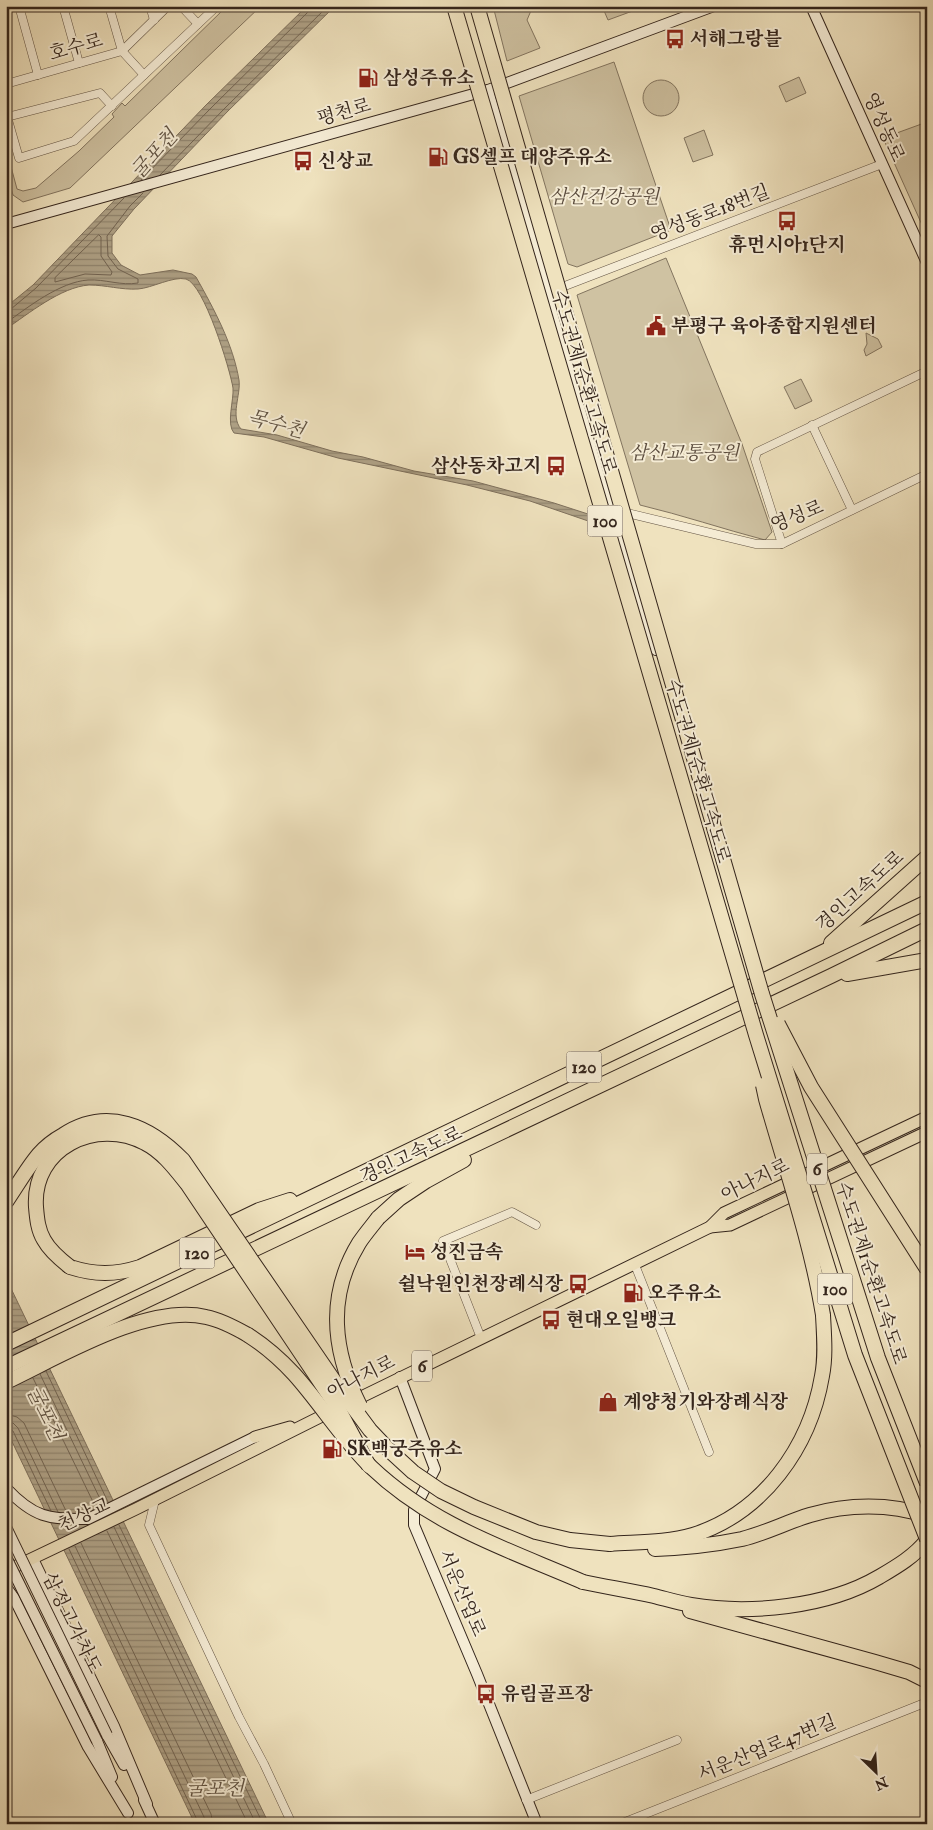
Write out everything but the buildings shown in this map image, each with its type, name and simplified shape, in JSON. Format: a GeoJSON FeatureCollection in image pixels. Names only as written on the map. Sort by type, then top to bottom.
{"type":"FeatureCollection","features":[{"type":"Feature","properties":{"kind":"highway","name":"수도권제1순환고속도로"},"geometry":{"type":"LineString","coordinates":[[454,6],[756,1035],[855,1355],[927,1539]]}},
{"type":"Feature","properties":{"kind":"highway","name":"수도권제1순환고속도로"},"geometry":{"type":"LineString","coordinates":[[476,6],[762,994],[878,1358],[927,1483]]}},
{"type":"Feature","properties":{"kind":"highway","name":"경인고속도로"},"geometry":{"type":"LineString","coordinates":[[819,953],[927,856]]}},
{"type":"Feature","properties":{"kind":"highway","name":"경인고속도로"},"geometry":{"type":"LineString","coordinates":[[6,1344],[927,902]]}},
{"type":"Feature","properties":{"kind":"highway","name":"경인고속도로"},"geometry":{"type":"LineString","coordinates":[[6,1367],[58,1350],[506,1131],[927,929]]}},
{"type":"Feature","properties":{"kind":"highway","name":"경인고속도로"},"geometry":{"type":"LineString","coordinates":[[831,976],[927,960]]}},
{"type":"Feature","properties":{"kind":"highway"},"geometry":{"type":"LineString","coordinates":[[762,994],[811,1087],[927,1269]]}},
{"type":"Feature","properties":{"kind":"highway"},"geometry":{"type":"LineString","coordinates":[[610,1544],[661,1541],[692,1535],[722,1523],[747,1507],[768,1489],[787,1464],[805,1435],[816,1404],[822,1375],[824,1350],[823,1315],[818,1285],[766,1099],[756,1035]]}},
{"type":"Feature","properties":{"kind":"highway"},"geometry":{"type":"LineString","coordinates":[[6,1202],[39,1154],[50,1143],[71,1130],[93,1122],[114,1121],[134,1125],[151,1133],[169,1145],[197,1178],[335,1383],[370,1430],[389,1450],[413,1472],[441,1491],[536,1532],[570,1540],[647,1549],[679,1548],[714,1544],[761,1533],[811,1515],[855,1507],[895,1508],[927,1516]]}},
{"type":"Feature","properties":{"kind":"highway"},"geometry":{"type":"LineString","coordinates":[[370,1430],[344,1370],[338,1343],[336,1315],[340,1286],[348,1264],[360,1241],[378,1218],[399,1199],[426,1181],[464,1160],[506,1131]]}},
{"type":"Feature","properties":{"kind":"highway"},"geometry":{"type":"LineString","coordinates":[[348,1180],[259,1210],[140,1267],[124,1272],[105,1274],[88,1273],[70,1267],[58,1257],[44,1241],[37,1223],[35,1199],[40,1177],[50,1160],[66,1145],[81,1138],[97,1134],[114,1133],[130,1136],[146,1143],[161,1153],[188,1185],[339,1410],[369,1466]]}},
{"type":"Feature","properties":{"kind":"highway"},"geometry":{"type":"LineString","coordinates":[[6,1382],[58,1350],[125,1326],[150,1319],[179,1315],[205,1316],[228,1324],[248,1335],[277,1357],[295,1375],[344,1439],[369,1466],[393,1487],[426,1511],[468,1534],[583,1582],[875,1662],[909,1672],[927,1681]]}},
{"type":"Feature","properties":{"kind":"highway"},"geometry":{"type":"LineString","coordinates":[[583,1582],[692,1605],[734,1609],[810,1603],[838,1596],[867,1585],[897,1567],[922,1546],[927,1539]]}},
{"type":"Feature","properties":{"kind":"main road","name":"아나지로"},"geometry":{"type":"LineString","coordinates":[[136,1509],[400,1377],[635,1265],[710,1227],[724,1213],[927,1117]]}},
{"type":"Feature","properties":{"kind":"main road","name":"아나지로"},"geometry":{"type":"LineString","coordinates":[[710,1227],[730,1225],[927,1132]]}},
{"type":"Feature","properties":{"kind":"main road"},"geometry":{"type":"LineString","coordinates":[[255,1436],[316,1420]]}},
{"type":"Feature","properties":{"kind":"main road","name":"천상교"},"geometry":{"type":"LineString","coordinates":[[32,1559],[136,1509]]}},
{"type":"Feature","properties":{"kind":"main road","name":"6"},"geometry":{"type":"LineString","coordinates":[[6,1571],[32,1559]]}},
{"type":"Feature","properties":{"kind":"street","name":"호수로"},"geometry":{"type":"LineString","coordinates":[[19,6],[38,74]]}},
{"type":"Feature","properties":{"kind":"street"},"geometry":{"type":"LineString","coordinates":[[63,6],[79,63]]}},
{"type":"Feature","properties":{"kind":"street","name":"호수로"},"geometry":{"type":"LineString","coordinates":[[108,6],[122,51]]}},
{"type":"Feature","properties":{"kind":"street"},"geometry":{"type":"LineString","coordinates":[[150,6],[154,20]]}},
{"type":"Feature","properties":{"kind":"street","name":"호수로"},"geometry":{"type":"LineString","coordinates":[[6,84],[122,51],[168,6]]}},
{"type":"Feature","properties":{"kind":"street"},"geometry":{"type":"LineString","coordinates":[[181,6],[198,24]]}},
{"type":"Feature","properties":{"kind":"street"},"geometry":{"type":"LineString","coordinates":[[112,106],[100,93],[7,115],[19,158],[74,142],[112,106],[144,75],[198,24],[216,6]]}},
{"type":"Feature","properties":{"kind":"street","name":"평천로"},"geometry":{"type":"LineString","coordinates":[[6,224],[488,90],[714,6]]}},
{"type":"Feature","properties":{"kind":"street","name":"영성동로"},"geometry":{"type":"LineString","coordinates":[[811,6],[927,263]]}},
{"type":"Feature","properties":{"kind":"street"},"geometry":{"type":"LineString","coordinates":[[122,51],[144,75]]}},
{"type":"Feature","properties":{"kind":"street"},"geometry":{"type":"LineString","coordinates":[[488,90],[672,704]]}},
{"type":"Feature","properties":{"kind":"street","name":"영성동로18번길"},"geometry":{"type":"LineString","coordinates":[[550,292],[882,164]]}},
{"type":"Feature","properties":{"kind":"street"},"geometry":{"type":"LineString","coordinates":[[782,544],[755,459],[757,452],[927,371]]}},
{"type":"Feature","properties":{"kind":"street"},"geometry":{"type":"LineString","coordinates":[[812,425],[852,510]]}},
{"type":"Feature","properties":{"kind":"street","name":"영성로"},"geometry":{"type":"LineString","coordinates":[[613,510],[756,544],[782,544],[927,474]]}},
{"type":"Feature","properties":{"kind":"street"},"geometry":{"type":"LineString","coordinates":[[481,1338],[443,1240],[512,1212],[536,1225]]}},
{"type":"Feature","properties":{"kind":"street"},"geometry":{"type":"LineString","coordinates":[[635,1265],[709,1452]]}},
{"type":"Feature","properties":{"kind":"street","name":"서운산업로"},"geometry":{"type":"LineString","coordinates":[[400,1377],[436,1469],[414,1510],[414,1525],[478,1674],[537,1824]]}},
{"type":"Feature","properties":{"kind":"street"},"geometry":{"type":"LineString","coordinates":[[6,1488],[22,1504],[39,1514],[63,1520],[88,1519],[255,1436]]}},
{"type":"Feature","properties":{"kind":"street"},"geometry":{"type":"LineString","coordinates":[[155,1500],[149,1524],[239,1717],[264,1764],[292,1824]]}},
{"type":"Feature","properties":{"kind":"street","name":"삼정고가차도"},"geometry":{"type":"LineString","coordinates":[[6,1527],[107,1735],[146,1804]]}},
{"type":"Feature","properties":{"kind":"street","name":"삼정고가차도"},"geometry":{"type":"LineString","coordinates":[[6,1557],[97,1741],[128,1813]]}},
{"type":"Feature","properties":{"kind":"street"},"geometry":{"type":"LineString","coordinates":[[32,1559],[114,1726],[155,1824]]}},
{"type":"Feature","properties":{"kind":"street"},"geometry":{"type":"LineString","coordinates":[[6,1587],[14,1598],[88,1747],[133,1824]]}},
{"type":"Feature","properties":{"kind":"street","name":"서운산업로47번길"},"geometry":{"type":"LineString","coordinates":[[620,1824],[927,1702]]}},
{"type":"Feature","properties":{"kind":"street"},"geometry":{"type":"LineString","coordinates":[[526,1800],[676,1740]]}},
{"type":"Feature","properties":{"kind":"green space"},"geometry":{"type":"Polygon","coordinates":[[[227,6],[261,6],[70,188],[23,202],[13,195],[6,170],[6,148],[17,189],[23,191],[36,188],[79,151],[114,117],[112,114],[122,103],[125,106],[227,6]]]}},
{"type":"Feature","properties":{"kind":"green space"},"geometry":{"type":"Polygon","coordinates":[[[493,6],[533,6],[527,20],[540,48],[507,61],[493,6]]]}},
{"type":"Feature","properties":{"kind":"green space"},"geometry":{"type":"Polygon","coordinates":[[[602,6],[637,6],[638,9],[608,20],[602,6]]]}},
{"type":"Feature","properties":{"kind":"green space","name":"삼산건강공원"},"geometry":{"type":"Polygon","coordinates":[[[614,62],[671,230],[577,267],[568,264],[519,96],[614,62]]]}},
{"type":"Feature","properties":{"kind":"green space"},"geometry":{"type":"Polygon","coordinates":[[[799,77],[806,93],[786,102],[779,86],[799,77]]]}},
{"type":"Feature","properties":{"kind":"green space"},"geometry":{"type":"Polygon","coordinates":[[[661,80],[668,81],[674,85],[678,91],[678,105],[674,111],[668,115],[661,116],[654,115],[648,111],[644,105],[643,98],[644,91],[648,85],[654,81],[661,80]]]}},
{"type":"Feature","properties":{"kind":"green space"},"geometry":{"type":"Polygon","coordinates":[[[927,122],[927,236],[883,138],[927,122]]]}},
{"type":"Feature","properties":{"kind":"green space"},"geometry":{"type":"Polygon","coordinates":[[[704,130],[713,155],[693,162],[684,138],[704,130]]]}},
{"type":"Feature","properties":{"kind":"green space","name":"삼산교통공원"},"geometry":{"type":"Polygon","coordinates":[[[666,258],[742,444],[772,532],[765,540],[640,505],[577,295],[666,258]]]}},
{"type":"Feature","properties":{"kind":"green space"},"geometry":{"type":"Polygon","coordinates":[[[866,333],[878,339],[882,347],[866,356],[864,350],[867,344],[866,333]]]}},
{"type":"Feature","properties":{"kind":"green space"},"geometry":{"type":"Polygon","coordinates":[[[801,379],[812,401],[795,409],[784,387],[801,379]]]}},
{"type":"Feature","properties":{"kind":"water","name":"굴포천"},"geometry":{"type":"Polygon","coordinates":[[[307,6],[335,6],[228,111],[134,209],[112,236],[112,253],[121,265],[140,275],[173,270],[192,274],[196,277],[216,314],[232,353],[239,380],[236,418],[241,429],[277,435],[414,471],[473,481],[591,515],[594,523],[530,501],[467,485],[338,458],[264,437],[234,433],[230,418],[233,388],[227,364],[201,295],[193,284],[186,279],[175,279],[138,289],[95,285],[78,287],[45,302],[6,329],[6,307],[33,285],[206,105],[307,6]]]}},
{"type":"Feature","properties":{"kind":"water","name":"굴포천"},"geometry":{"type":"Polygon","coordinates":[[[6,1278],[269,1824],[195,1824],[6,1429],[6,1278]]]}},
{"type":"Feature","properties":{"kind":"place","name":"서해그랑블"},"geometry":{"type":"Point","coordinates":[675,39]}},
{"type":"Feature","properties":{"kind":"place","name":"삼성주유소"},"geometry":{"type":"Point","coordinates":[368,78]}},
{"type":"Feature","properties":{"kind":"place","name":"GS셀프 대양주유소"},"geometry":{"type":"Point","coordinates":[438,157]}},
{"type":"Feature","properties":{"kind":"place","name":"신상교"},"geometry":{"type":"Point","coordinates":[303,161]}},
{"type":"Feature","properties":{"kind":"place","name":"휴먼시아1단지"},"geometry":{"type":"Point","coordinates":[787,221]}},
{"type":"Feature","properties":{"kind":"place","name":"부평구 육아종합지원센터"},"geometry":{"type":"Point","coordinates":[656,326]}},
{"type":"Feature","properties":{"kind":"place","name":"삼산동차고지"},"geometry":{"type":"Point","coordinates":[556,466]}},
{"type":"Feature","properties":{"kind":"place","name":"성진금속"},"geometry":{"type":"Point","coordinates":[415,1252]}},
{"type":"Feature","properties":{"kind":"place","name":"쉴낙원인천장례식장"},"geometry":{"type":"Point","coordinates":[578,1284]}},
{"type":"Feature","properties":{"kind":"place","name":"오주유소"},"geometry":{"type":"Point","coordinates":[633,1293]}},
{"type":"Feature","properties":{"kind":"place","name":"현대오일뱅크"},"geometry":{"type":"Point","coordinates":[551,1320]}},
{"type":"Feature","properties":{"kind":"place","name":"계양청기와장례식장"},"geometry":{"type":"Point","coordinates":[608,1402]}},
{"type":"Feature","properties":{"kind":"place","name":"SK백궁주유소"},"geometry":{"type":"Point","coordinates":[332,1449]}},
{"type":"Feature","properties":{"kind":"place","name":"유림골프장"},"geometry":{"type":"Point","coordinates":[486,1694]}},
{"type":"Feature","properties":{"kind":"water label","name":"목수천"},"geometry":{"type":"Point","coordinates":[276,424]}}]}
